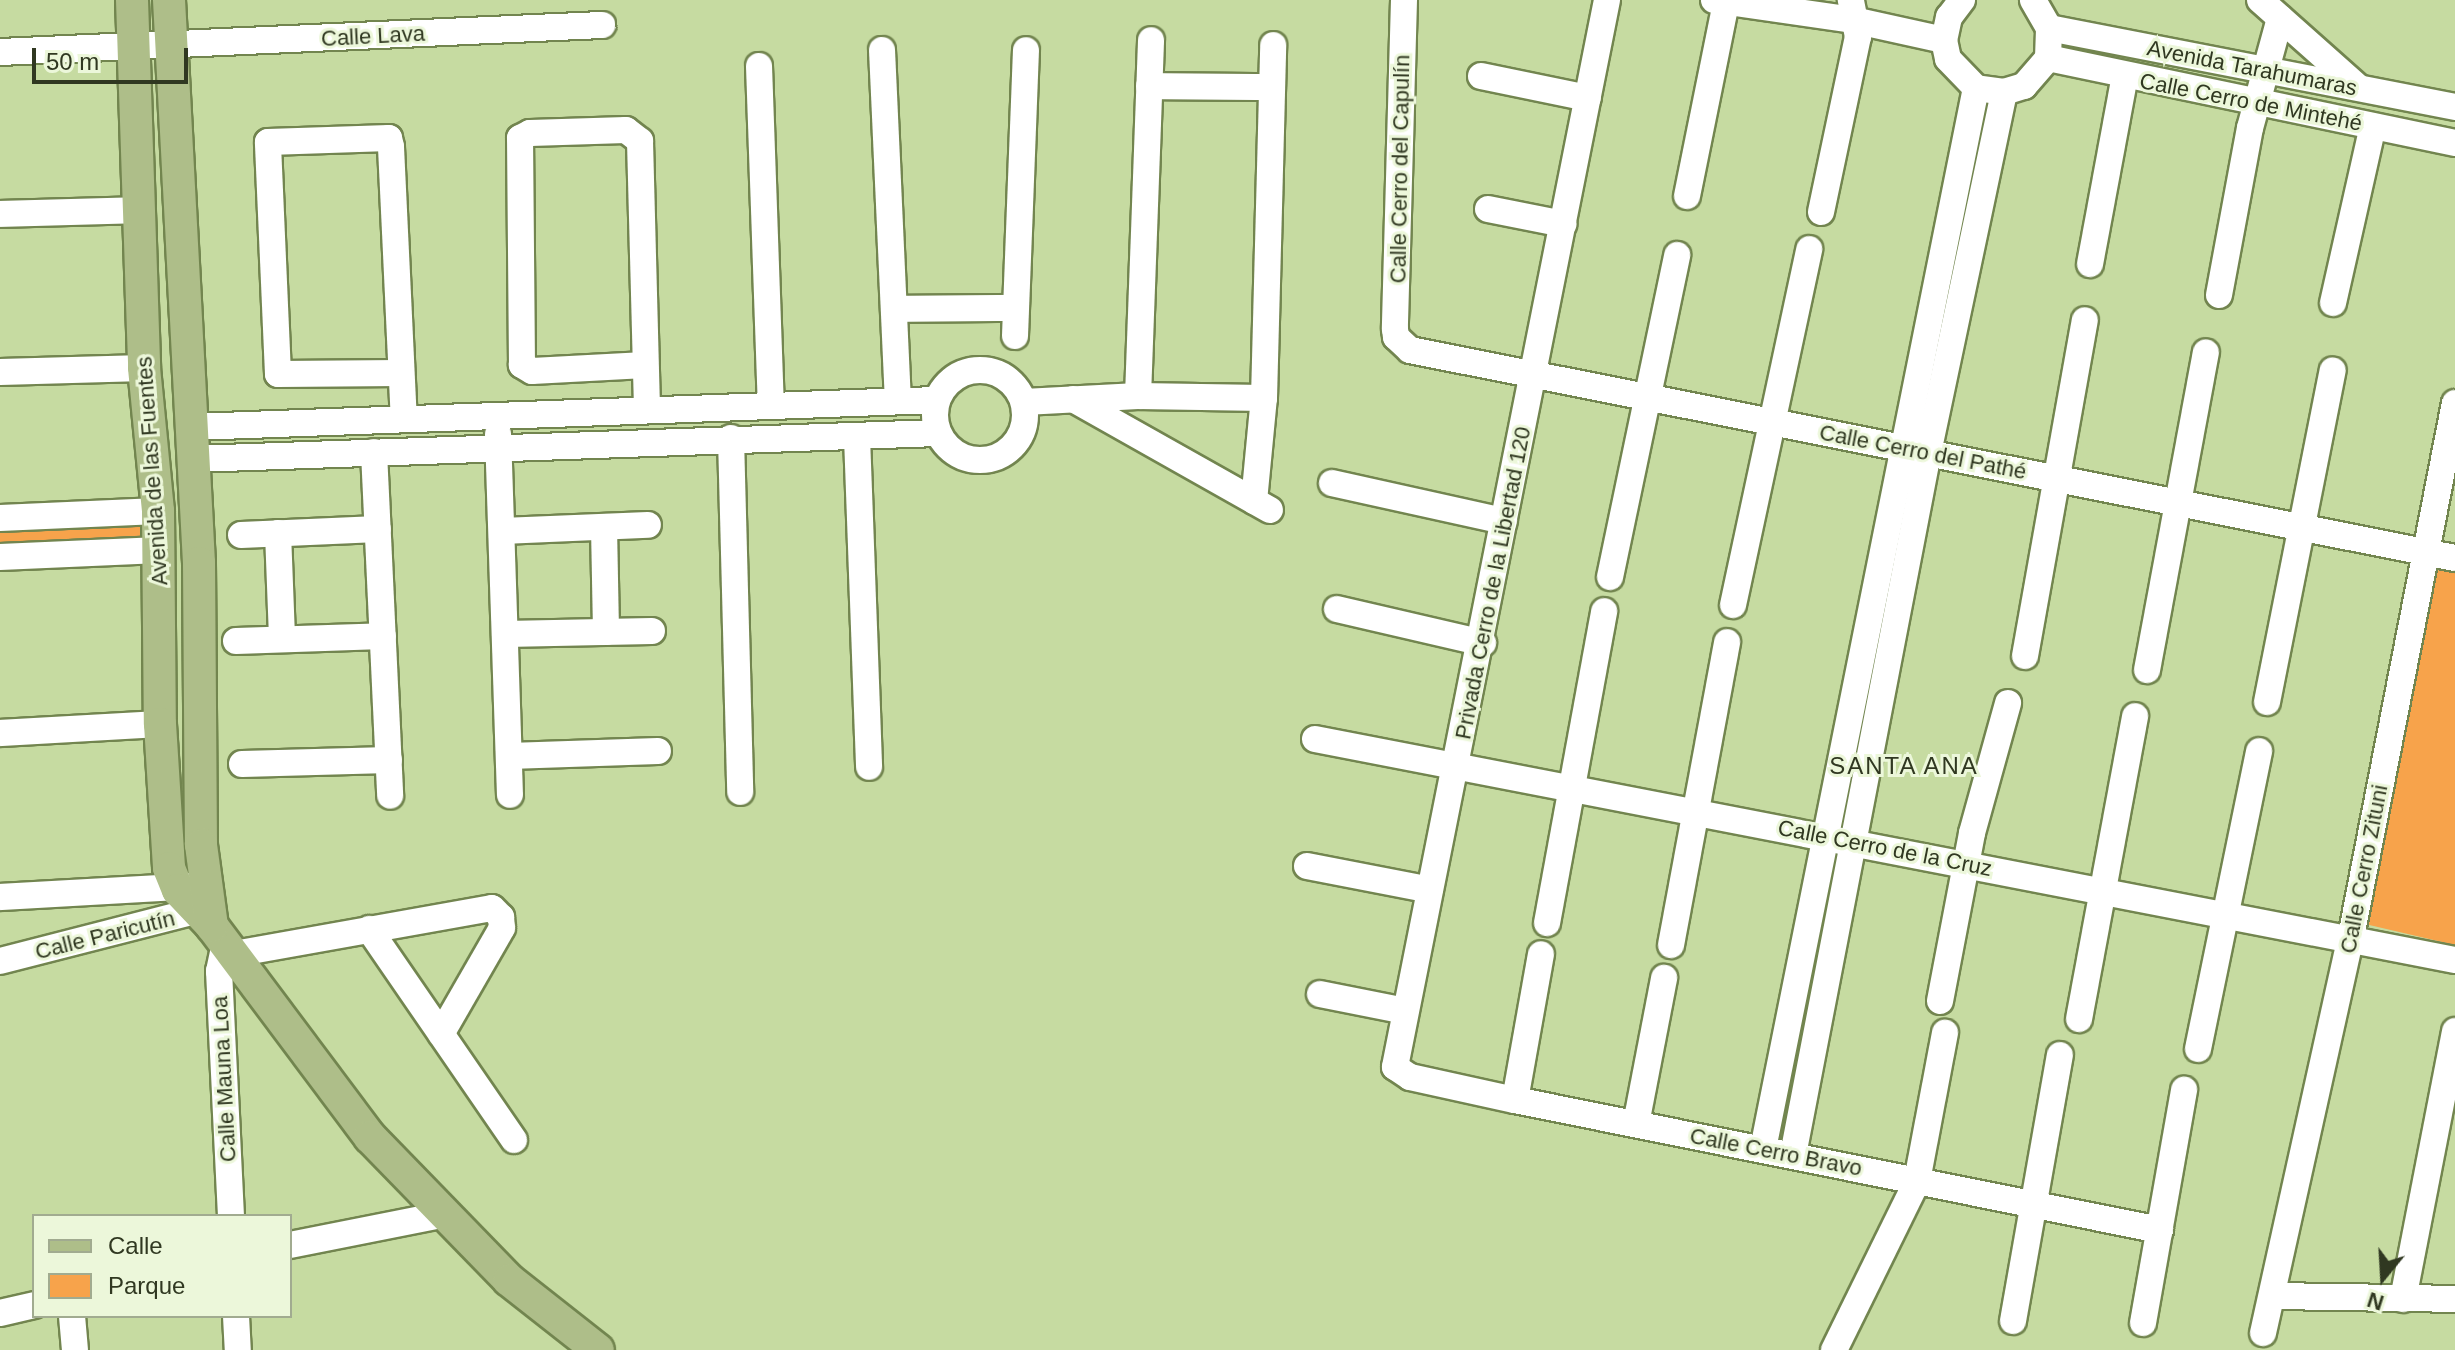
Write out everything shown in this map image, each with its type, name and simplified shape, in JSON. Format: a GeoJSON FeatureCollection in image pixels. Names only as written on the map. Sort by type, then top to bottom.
{"type":"FeatureCollection","features":[{"type":"Feature","properties":{"kind":"main road","name":"Avenida de las Fuentes"},"geometry":{"type":"LineString","coordinates":[[132,0],[144,368],[160,550],[164,842],[208,917],[370,1137],[441,1215],[509,1280],[598,1350]]}},
{"type":"Feature","properties":{"kind":"main road","name":"Avenida de las Fuentes"},"geometry":{"type":"LineString","coordinates":[[169,0],[193,427],[208,917]]}},
{"type":"Feature","properties":{"kind":"street","name":"Calle Cerro del Capulín"},"geometry":{"type":"LineString","coordinates":[[1396,337],[1404,0]]}},
{"type":"Feature","properties":{"kind":"street","name":"Privada Cerro de la Libertad 120"},"geometry":{"type":"LineString","coordinates":[[1395,1067],[1483,643],[1504,521],[1607,0]]}},
{"type":"Feature","properties":{"kind":"street"},"geometry":{"type":"LineString","coordinates":[[1962,0],[1949,17],[1944,40],[1959,77],[1976,88],[2004,92],[2024,86],[2048,58],[2049,28],[2033,0]]}},
{"type":"Feature","properties":{"kind":"street"},"geometry":{"type":"LineString","coordinates":[[2260,0],[2362,90]]}},
{"type":"Feature","properties":{"kind":"street"},"geometry":{"type":"LineString","coordinates":[[1687,196],[1720,1],[1852,10],[1944,40]]}},
{"type":"Feature","properties":{"kind":"street"},"geometry":{"type":"LineString","coordinates":[[1821,212],[1858,37],[1852,10]]}},
{"type":"Feature","properties":{"kind":"street"},"geometry":{"type":"LineString","coordinates":[[2219,295],[2257,102],[2280,18]]}},
{"type":"Feature","properties":{"kind":"street","name":"Calle Lava"},"geometry":{"type":"LineString","coordinates":[[0,52],[171,47],[602,25]]}},
{"type":"Feature","properties":{"kind":"street","name":"Avenida Tarahumaras"},"geometry":{"type":"LineString","coordinates":[[2049,28],[2455,107]]}},
{"type":"Feature","properties":{"kind":"street"},"geometry":{"type":"LineString","coordinates":[[1138,396],[1151,40]]}},
{"type":"Feature","properties":{"kind":"street"},"geometry":{"type":"LineString","coordinates":[[1073,399],[1262,505],[1273,45]]}},
{"type":"Feature","properties":{"kind":"street"},"geometry":{"type":"LineString","coordinates":[[882,50],[898,399]]}},
{"type":"Feature","properties":{"kind":"street"},"geometry":{"type":"LineString","coordinates":[[1015,336],[1026,50]]}},
{"type":"Feature","properties":{"kind":"street","name":"Calle Cerro de Mintehé"},"geometry":{"type":"LineString","coordinates":[[2048,58],[2455,143]]}},
{"type":"Feature","properties":{"kind":"street"},"geometry":{"type":"LineString","coordinates":[[759,66],[771,404]]}},
{"type":"Feature","properties":{"kind":"street"},"geometry":{"type":"LineString","coordinates":[[1481,76],[1588,98]]}},
{"type":"Feature","properties":{"kind":"street"},"geometry":{"type":"LineString","coordinates":[[2090,264],[2125,76]]}},
{"type":"Feature","properties":{"kind":"street"},"geometry":{"type":"LineString","coordinates":[[1149,86],[1272,87]]}},
{"type":"Feature","properties":{"kind":"street"},"geometry":{"type":"LineString","coordinates":[[1793,1155],[1851,842],[1976,88]]}},
{"type":"Feature","properties":{"kind":"street"},"geometry":{"type":"LineString","coordinates":[[1763,1149],[1823,836],[2004,92]]}},
{"type":"Feature","properties":{"kind":"street"},"geometry":{"type":"LineString","coordinates":[[2333,303],[2373,126]]}},
{"type":"Feature","properties":{"kind":"street"},"geometry":{"type":"LineString","coordinates":[[645,365],[532,371],[522,365],[520,138],[530,133],[626,130],[640,141],[647,409]]}},
{"type":"Feature","properties":{"kind":"street"},"geometry":{"type":"LineString","coordinates":[[401,373],[278,374],[268,142],[389,138],[404,419]]}},
{"type":"Feature","properties":{"kind":"street"},"geometry":{"type":"LineString","coordinates":[[1488,209],[1564,224]]}},
{"type":"Feature","properties":{"kind":"street"},"geometry":{"type":"LineString","coordinates":[[0,214],[140,210]]}},
{"type":"Feature","properties":{"kind":"street"},"geometry":{"type":"LineString","coordinates":[[1733,605],[1809,249]]}},
{"type":"Feature","properties":{"kind":"street"},"geometry":{"type":"LineString","coordinates":[[1610,577],[1677,255]]}},
{"type":"Feature","properties":{"kind":"street"},"geometry":{"type":"LineString","coordinates":[[894,309],[1014,308]]}},
{"type":"Feature","properties":{"kind":"street"},"geometry":{"type":"LineString","coordinates":[[2025,656],[2054,477],[2085,320]]}},
{"type":"Feature","properties":{"kind":"street","name":"Calle Cerro del Pathé"},"geometry":{"type":"LineString","coordinates":[[1396,337],[1410,350],[1535,371],[1772,424],[2178,501],[2455,558]]}},
{"type":"Feature","properties":{"kind":"street"},"geometry":{"type":"LineString","coordinates":[[2147,670],[2206,352]]}},
{"type":"Feature","properties":{"kind":"street"},"geometry":{"type":"LineString","coordinates":[[0,372],[144,368]]}},
{"type":"Feature","properties":{"kind":"street"},"geometry":{"type":"LineString","coordinates":[[977,370],[1011,382],[1024,402],[1023,432],[996,458],[961,457],[938,433],[937,400],[952,380],[977,370]]}},
{"type":"Feature","properties":{"kind":"street"},"geometry":{"type":"LineString","coordinates":[[2267,702],[2333,370]]}},
{"type":"Feature","properties":{"kind":"street"},"geometry":{"type":"LineString","coordinates":[[1024,402],[1138,396],[1264,398]]}},
{"type":"Feature","properties":{"kind":"street"},"geometry":{"type":"LineString","coordinates":[[193,427],[496,418],[898,399],[937,400]]}},
{"type":"Feature","properties":{"kind":"street","name":"Calle Cerro Zituni"},"geometry":{"type":"LineString","coordinates":[[2263,1333],[2351,937],[2455,403]]}},
{"type":"Feature","properties":{"kind":"street"},"geometry":{"type":"LineString","coordinates":[[496,418],[510,795]]}},
{"type":"Feature","properties":{"kind":"street"},"geometry":{"type":"LineString","coordinates":[[194,459],[938,433]]}},
{"type":"Feature","properties":{"kind":"street"},"geometry":{"type":"LineString","coordinates":[[857,437],[869,767]]}},
{"type":"Feature","properties":{"kind":"street"},"geometry":{"type":"LineString","coordinates":[[731,438],[740,792]]}},
{"type":"Feature","properties":{"kind":"street"},"geometry":{"type":"LineString","coordinates":[[374,452],[390,796]]}},
{"type":"Feature","properties":{"kind":"street"},"geometry":{"type":"LineString","coordinates":[[1332,483],[1504,521]]}},
{"type":"Feature","properties":{"kind":"street"},"geometry":{"type":"LineString","coordinates":[[0,518],[158,511]]}},
{"type":"Feature","properties":{"kind":"street"},"geometry":{"type":"LineString","coordinates":[[502,531],[648,525]]}},
{"type":"Feature","properties":{"kind":"street"},"geometry":{"type":"LineString","coordinates":[[604,527],[606,632]]}},
{"type":"Feature","properties":{"kind":"street"},"geometry":{"type":"LineString","coordinates":[[241,535],[378,529]]}},
{"type":"Feature","properties":{"kind":"street"},"geometry":{"type":"LineString","coordinates":[[278,533],[282,639]]}},
{"type":"Feature","properties":{"kind":"street"},"geometry":{"type":"LineString","coordinates":[[0,557],[160,550]]}},
{"type":"Feature","properties":{"kind":"street"},"geometry":{"type":"LineString","coordinates":[[1337,609],[1483,643]]}},
{"type":"Feature","properties":{"kind":"street"},"geometry":{"type":"LineString","coordinates":[[1547,923],[1604,611]]}},
{"type":"Feature","properties":{"kind":"street"},"geometry":{"type":"LineString","coordinates":[[505,634],[652,631]]}},
{"type":"Feature","properties":{"kind":"street"},"geometry":{"type":"LineString","coordinates":[[236,641],[383,636]]}},
{"type":"Feature","properties":{"kind":"street"},"geometry":{"type":"LineString","coordinates":[[1671,945],[1698,813],[1727,642]]}},
{"type":"Feature","properties":{"kind":"street"},"geometry":{"type":"LineString","coordinates":[[1940,1001],[1967,864],[2008,703]]}},
{"type":"Feature","properties":{"kind":"street"},"geometry":{"type":"LineString","coordinates":[[2079,1019],[2135,716]]}},
{"type":"Feature","properties":{"kind":"street"},"geometry":{"type":"LineString","coordinates":[[0,733],[160,724]]}},
{"type":"Feature","properties":{"kind":"street","name":"Calle Cerro de la Cruz"},"geometry":{"type":"LineString","coordinates":[[1315,739],[2351,937],[2455,960]]}},
{"type":"Feature","properties":{"kind":"street"},"geometry":{"type":"LineString","coordinates":[[509,756],[658,751]]}},
{"type":"Feature","properties":{"kind":"street"},"geometry":{"type":"LineString","coordinates":[[2198,1049],[2259,751]]}},
{"type":"Feature","properties":{"kind":"street"},"geometry":{"type":"LineString","coordinates":[[242,764],[389,760]]}},
{"type":"Feature","properties":{"kind":"street"},"geometry":{"type":"LineString","coordinates":[[1307,866],[1430,890]]}},
{"type":"Feature","properties":{"kind":"street"},"geometry":{"type":"LineString","coordinates":[[0,897],[369,929],[492,908],[501,917],[502,928],[441,1034]]}},
{"type":"Feature","properties":{"kind":"street","name":"Calle Paricutín"},"geometry":{"type":"LineString","coordinates":[[0,961],[208,917]]}},
{"type":"Feature","properties":{"kind":"street","name":"Calle Mauna Loa"},"geometry":{"type":"LineString","coordinates":[[208,917],[219,971],[231,1214]]}},
{"type":"Feature","properties":{"kind":"street"},"geometry":{"type":"LineString","coordinates":[[369,929],[514,1140]]}},
{"type":"Feature","properties":{"kind":"street"},"geometry":{"type":"LineString","coordinates":[[1515,1100],[1541,954]]}},
{"type":"Feature","properties":{"kind":"street"},"geometry":{"type":"LineString","coordinates":[[1636,1124],[1664,978]]}},
{"type":"Feature","properties":{"kind":"street"},"geometry":{"type":"LineString","coordinates":[[1320,994],[1405,1011]]}},
{"type":"Feature","properties":{"kind":"street"},"geometry":{"type":"LineString","coordinates":[[2403,1299],[2455,1031]]}},
{"type":"Feature","properties":{"kind":"street"},"geometry":{"type":"LineString","coordinates":[[1834,1350],[1917,1181],[1945,1033]]}},
{"type":"Feature","properties":{"kind":"street"},"geometry":{"type":"LineString","coordinates":[[2013,1321],[2060,1055]]}},
{"type":"Feature","properties":{"kind":"street","name":"Calle Cerro Bravo"},"geometry":{"type":"LineString","coordinates":[[1395,1067],[1410,1077],[1515,1100],[2160,1230]]}},
{"type":"Feature","properties":{"kind":"street"},"geometry":{"type":"LineString","coordinates":[[2143,1323],[2184,1090]]}},
{"type":"Feature","properties":{"kind":"street"},"geometry":{"type":"LineString","coordinates":[[292,1245],[441,1215]]}},
{"type":"Feature","properties":{"kind":"street"},"geometry":{"type":"LineString","coordinates":[[2272,1296],[2455,1299]]}},
{"type":"Feature","properties":{"kind":"street"},"geometry":{"type":"LineString","coordinates":[[0,1313],[32,1305]]}},
{"type":"Feature","properties":{"kind":"street"},"geometry":{"type":"LineString","coordinates":[[72,1318],[75,1350]]}},
{"type":"Feature","properties":{"kind":"street"},"geometry":{"type":"LineString","coordinates":[[236,1318],[238,1350]]}},
{"type":"Feature","properties":{"kind":"green space"},"geometry":{"type":"Polygon","coordinates":[[[148,518],[147,546],[0,553],[0,522],[148,518]]]}},
{"type":"Feature","properties":{"kind":"green space"},"geometry":{"type":"Polygon","coordinates":[[[2430,564],[2455,568],[2455,945],[2365,924],[2430,564]]]}},
{"type":"Feature","properties":{"kind":"district","name":"SANTA ANA"},"geometry":{"type":"Point","coordinates":[1904,766]}}]}
